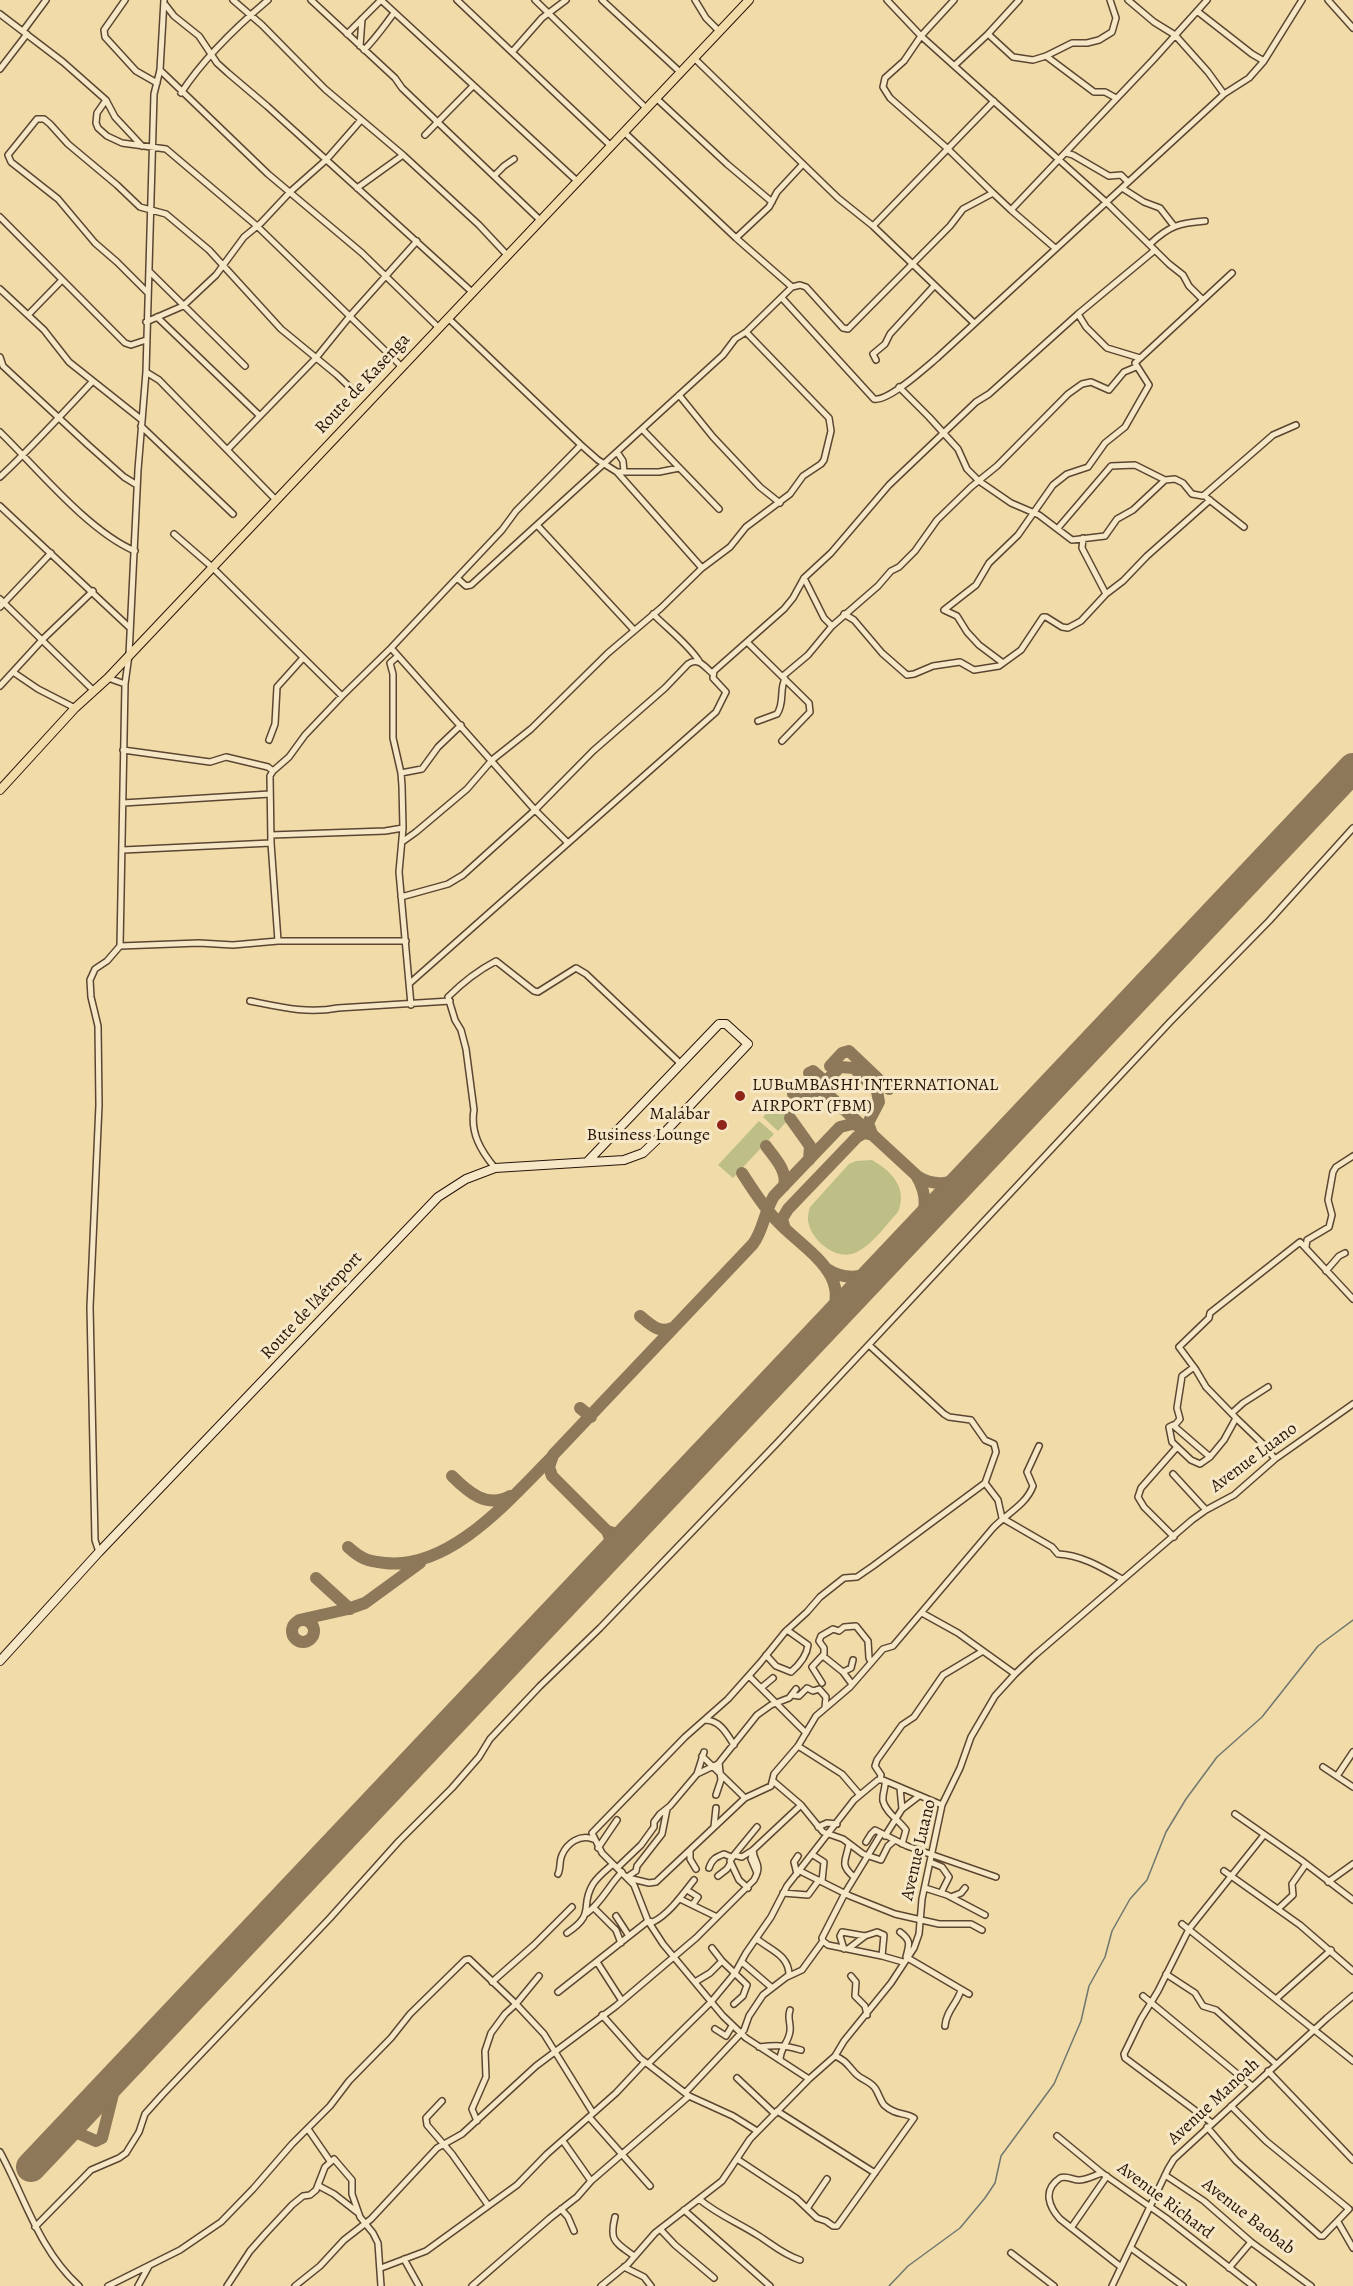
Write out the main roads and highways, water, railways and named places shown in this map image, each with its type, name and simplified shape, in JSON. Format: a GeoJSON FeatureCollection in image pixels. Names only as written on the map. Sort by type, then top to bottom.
{"type":"FeatureCollection","features":[{"type":"Feature","properties":{"kind":"highway","name":"Route de Kasenga"},"geometry":{"type":"LineString","coordinates":[[0,790],[75,708],[108,678],[749,0]]}},
{"type":"Feature","properties":{"kind":"main road","name":"Route de l'Aéroport"},"geometry":{"type":"LineString","coordinates":[[0,1661],[99,1552],[438,1197],[466,1179],[495,1168],[624,1160],[643,1153],[748,1045],[726,1024],[719,1024],[588,1161]]}},
{"type":"Feature","properties":{"kind":"waterway"},"geometry":{"type":"LineString","coordinates":[[889,2286],[908,2266],[960,2228],[995,2183],[1001,2156],[1054,2084],[1081,2021],[1089,1986],[1105,1957],[1112,1931],[1130,1899],[1147,1880],[1166,1832],[1186,1799],[1217,1757],[1262,1717],[1318,1646],[1353,1620]]}},
{"type":"Feature","properties":{"kind":"place","name":"LUBuMBASHI INTERNATIONAL AIRPORT (FBM)"},"geometry":{"type":"Point","coordinates":[740,1096]}},
{"type":"Feature","properties":{"kind":"place","name":"Malabar Business Lounge"},"geometry":{"type":"Point","coordinates":[722,1125]}}]}
